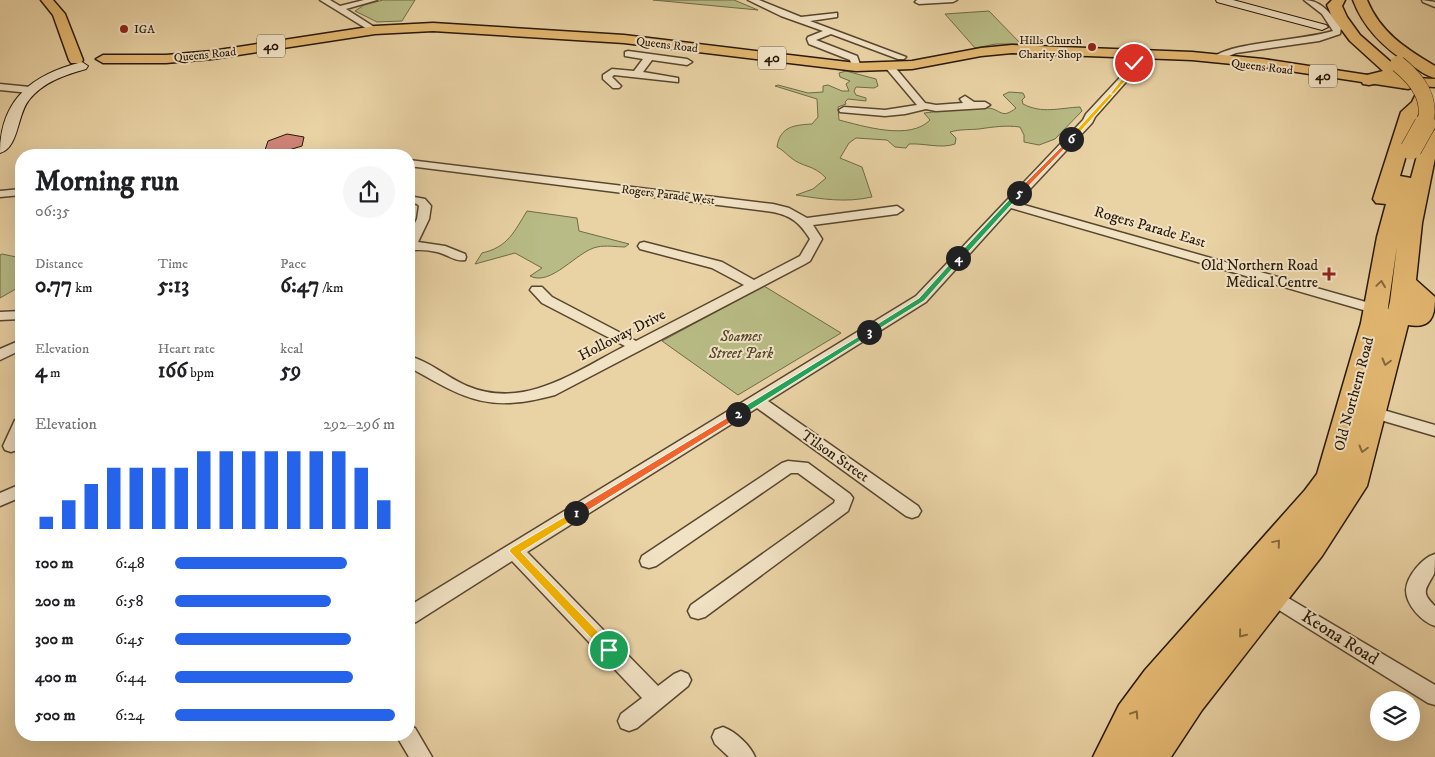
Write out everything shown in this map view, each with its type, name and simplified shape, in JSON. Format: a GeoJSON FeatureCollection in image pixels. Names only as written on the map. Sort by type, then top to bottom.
{"type":"FeatureCollection","features":[{"type":"Feature","properties":{"kind":"highway","name":"Old Northern Road"},"geometry":{"type":"LineString","coordinates":[[1339,0],[1351,23],[1372,45],[1419,83],[1429,106],[1425,145],[1411,223],[1405,283],[1423,297],[1425,313],[1417,319],[1387,312]]}},
{"type":"Feature","properties":{"kind":"highway","name":"Old Northern Road"},"geometry":{"type":"LineString","coordinates":[[1352,0],[1354,10],[1362,24],[1400,66],[1420,73],[1423,91]]}},
{"type":"Feature","properties":{"kind":"highway"},"geometry":{"type":"LineString","coordinates":[[1360,0],[1367,18],[1382,35],[1396,48],[1435,73]]}},
{"type":"Feature","properties":{"kind":"highway"},"geometry":{"type":"LineString","coordinates":[[1369,80],[1386,77],[1400,66],[1423,91],[1420,104],[1410,112],[1376,223],[1374,247],[1384,259]]}},
{"type":"Feature","properties":{"kind":"highway","name":"Old Northern Road"},"geometry":{"type":"LineString","coordinates":[[1112,757],[1132,717],[1146,697],[1259,588],[1337,509],[1352,486],[1372,412],[1387,312],[1384,259],[1388,237],[1425,145]]}},
{"type":"Feature","properties":{"kind":"highway"},"geometry":{"type":"LineString","coordinates":[[1407,258],[1420,247],[1435,182]]}},
{"type":"Feature","properties":{"kind":"highway","name":"Old Northern Road"},"geometry":{"type":"LineString","coordinates":[[1151,757],[1159,740],[1331,476],[1387,312]]}},
{"type":"Feature","properties":{"kind":"main road"},"geometry":{"type":"LineString","coordinates":[[47,0],[54,6],[86,55]]}},
{"type":"Feature","properties":{"kind":"main road"},"geometry":{"type":"LineString","coordinates":[[59,0],[67,8],[86,55]]}},
{"type":"Feature","properties":{"kind":"main road"},"geometry":{"type":"LineString","coordinates":[[1220,0],[1322,27]]}},
{"type":"Feature","properties":{"kind":"main road","name":"Queens Road"},"geometry":{"type":"LineString","coordinates":[[86,55],[132,63],[235,52],[375,30],[433,27],[624,39],[856,67],[890,67],[1012,49],[1217,58],[1254,56],[1423,91]]}},
{"type":"Feature","properties":{"kind":"main road"},"geometry":{"type":"LineString","coordinates":[[0,149],[9,136],[13,117],[26,89],[59,73],[86,55]]}},
{"type":"Feature","properties":{"kind":"main road","name":"Queens Road"},"geometry":{"type":"LineString","coordinates":[[1169,55],[1300,72],[1423,91]]}},
{"type":"Feature","properties":{"kind":"street"},"geometry":{"type":"LineString","coordinates":[[324,0],[375,30]]}},
{"type":"Feature","properties":{"kind":"street"},"geometry":{"type":"LineString","coordinates":[[338,9],[373,0]]}},
{"type":"Feature","properties":{"kind":"street"},"geometry":{"type":"LineString","coordinates":[[752,0],[900,57]]}},
{"type":"Feature","properties":{"kind":"street"},"geometry":{"type":"LineString","coordinates":[[919,2],[953,0]]}},
{"type":"Feature","properties":{"kind":"street"},"geometry":{"type":"LineString","coordinates":[[1254,56],[1330,36],[1337,32],[1337,28],[1330,18],[1308,0]]}},
{"type":"Feature","properties":{"kind":"street"},"geometry":{"type":"LineString","coordinates":[[1426,0],[1435,5]]}},
{"type":"Feature","properties":{"kind":"street"},"geometry":{"type":"LineString","coordinates":[[800,19],[834,15]]}},
{"type":"Feature","properties":{"kind":"street"},"geometry":{"type":"LineString","coordinates":[[832,30],[811,39],[810,44],[854,58],[856,67]]}},
{"type":"Feature","properties":{"kind":"street"},"geometry":{"type":"LineString","coordinates":[[675,60],[685,47]]}},
{"type":"Feature","properties":{"kind":"street"},"geometry":{"type":"LineString","coordinates":[[628,54],[687,62]]}},
{"type":"Feature","properties":{"kind":"street"},"geometry":{"type":"LineString","coordinates":[[636,74],[649,57]]}},
{"type":"Feature","properties":{"kind":"street"},"geometry":{"type":"LineString","coordinates":[[415,612],[921,300],[1008,204],[1088,121],[1090,116],[1130,72],[1134,63]]}},
{"type":"Feature","properties":{"kind":"street"},"geometry":{"type":"LineString","coordinates":[[890,67],[918,103],[924,106],[936,108],[968,102],[986,104]]}},
{"type":"Feature","properties":{"kind":"street"},"geometry":{"type":"LineString","coordinates":[[616,86],[606,77],[612,72],[675,80]]}},
{"type":"Feature","properties":{"kind":"street"},"geometry":{"type":"LineString","coordinates":[[0,87],[26,89]]}},
{"type":"Feature","properties":{"kind":"street"},"geometry":{"type":"LineString","coordinates":[[844,110],[878,113],[913,110],[924,106]]}},
{"type":"Feature","properties":{"kind":"street","name":"Rogers Parade West"},"geometry":{"type":"LineString","coordinates":[[415,158],[429,160],[436,166]]}},
{"type":"Feature","properties":{"kind":"street","name":"Rogers Parade West"},"geometry":{"type":"LineString","coordinates":[[415,164],[773,208],[785,211],[805,222]]}},
{"type":"Feature","properties":{"kind":"street"},"geometry":{"type":"LineString","coordinates":[[0,194],[15,193]]}},
{"type":"Feature","properties":{"kind":"street"},"geometry":{"type":"LineString","coordinates":[[415,200],[421,202],[425,206],[423,219],[415,236]]}},
{"type":"Feature","properties":{"kind":"street","name":"Rogers Parade East"},"geometry":{"type":"LineString","coordinates":[[1008,204],[1387,312]]}},
{"type":"Feature","properties":{"kind":"street"},"geometry":{"type":"LineString","coordinates":[[805,222],[897,210]]}},
{"type":"Feature","properties":{"kind":"street","name":"Holloway Drive"},"geometry":{"type":"LineString","coordinates":[[415,364],[468,393],[482,398],[512,400],[530,398],[550,391],[805,258],[816,240],[805,222]]}},
{"type":"Feature","properties":{"kind":"street"},"geometry":{"type":"LineString","coordinates":[[415,246],[441,249],[460,257]]}},
{"type":"Feature","properties":{"kind":"street"},"geometry":{"type":"LineString","coordinates":[[644,246],[717,265],[754,285]]}},
{"type":"Feature","properties":{"kind":"street"},"geometry":{"type":"LineString","coordinates":[[537,290],[547,300],[635,346]]}},
{"type":"Feature","properties":{"kind":"street"},"geometry":{"type":"LineString","coordinates":[[0,316],[15,315]]}},
{"type":"Feature","properties":{"kind":"street"},"geometry":{"type":"LineString","coordinates":[[0,356],[15,347]]}},
{"type":"Feature","properties":{"kind":"street","name":"Tilson Street"},"geometry":{"type":"LineString","coordinates":[[758,401],[912,511]]}},
{"type":"Feature","properties":{"kind":"street"},"geometry":{"type":"LineString","coordinates":[[1372,412],[1435,431]]}},
{"type":"Feature","properties":{"kind":"street"},"geometry":{"type":"LineString","coordinates":[[10,446],[15,436]]}},
{"type":"Feature","properties":{"kind":"street"},"geometry":{"type":"LineString","coordinates":[[649,561],[788,467],[802,467],[844,498],[842,506],[698,611]]}},
{"type":"Feature","properties":{"kind":"street"},"geometry":{"type":"LineString","coordinates":[[0,500],[15,493]]}},
{"type":"Feature","properties":{"kind":"street"},"geometry":{"type":"LineString","coordinates":[[514,551],[657,699]]}},
{"type":"Feature","properties":{"kind":"street"},"geometry":{"type":"LineString","coordinates":[[1435,562],[1420,577],[1416,586],[1419,600],[1435,618]]}},
{"type":"Feature","properties":{"kind":"street","name":"Keona Road"},"geometry":{"type":"LineString","coordinates":[[1259,588],[1435,696]]}},
{"type":"Feature","properties":{"kind":"street"},"geometry":{"type":"LineString","coordinates":[[629,721],[681,680]]}},
{"type":"Feature","properties":{"kind":"street"},"geometry":{"type":"LineString","coordinates":[[723,737],[744,757]]}},
{"type":"Feature","properties":{"kind":"street"},"geometry":{"type":"LineString","coordinates":[[411,741],[420,757]]}},
{"type":"Feature","properties":{"kind":"green space"},"geometry":{"type":"Polygon","coordinates":[[[383,0],[415,0],[402,21],[377,22],[355,11],[364,5],[383,0]]]}},
{"type":"Feature","properties":{"kind":"green space"},"geometry":{"type":"Polygon","coordinates":[[[653,0],[734,0],[758,10],[653,0]]]}},
{"type":"Feature","properties":{"kind":"green space"},"geometry":{"type":"Polygon","coordinates":[[[989,11],[1021,44],[996,44],[975,48],[945,14],[989,11]]]}},
{"type":"Feature","properties":{"kind":"green space"},"geometry":{"type":"Polygon","coordinates":[[[846,71],[876,79],[878,86],[874,88],[856,87],[854,91],[856,95],[866,98],[866,101],[848,99],[845,102],[846,104],[838,107],[839,120],[873,128],[899,131],[911,130],[930,120],[924,113],[956,109],[988,108],[1004,114],[1016,108],[1003,95],[1009,92],[1023,93],[1025,97],[1022,100],[1023,104],[1037,109],[1051,110],[1080,107],[1082,111],[1055,139],[1039,145],[1024,142],[1024,135],[1020,127],[1009,126],[950,132],[956,138],[955,144],[944,146],[909,144],[906,148],[895,147],[887,140],[856,138],[849,143],[840,158],[862,167],[872,197],[843,200],[796,195],[813,189],[826,178],[817,170],[799,163],[777,147],[781,135],[789,128],[812,124],[818,117],[817,99],[775,86],[778,85],[808,93],[823,92],[823,86],[828,85],[842,91],[849,91],[846,84],[850,81],[840,77],[839,73],[846,71]]]}},
{"type":"Feature","properties":{"kind":"green space"},"geometry":{"type":"Polygon","coordinates":[[[527,211],[577,218],[579,231],[629,244],[625,247],[600,246],[589,250],[547,277],[538,278],[530,276],[542,268],[515,253],[475,264],[482,253],[498,247],[509,238],[527,211]]]}},
{"type":"Feature","properties":{"kind":"green space"},"geometry":{"type":"Polygon","coordinates":[[[0,255],[15,257],[15,289],[0,298],[0,255]]]}},
{"type":"Feature","properties":{"kind":"green space","name":"Soames Street Park"},"geometry":{"type":"Polygon","coordinates":[[[764,286],[841,333],[738,395],[662,341],[764,286]]]}},
{"type":"Feature","properties":{"kind":"building"},"geometry":{"type":"Polygon","coordinates":[[[287,134],[304,137],[302,146],[292,149],[265,149],[268,141],[287,134]]]}},
{"type":"Feature","properties":{"kind":"place","name":"IGA"},"geometry":{"type":"Point","coordinates":[124,29]}},
{"type":"Feature","properties":{"kind":"place","name":"Hills Church Charity Shop"},"geometry":{"type":"Point","coordinates":[1092,47]}},
{"type":"Feature","properties":{"kind":"place","name":"Old Northern Road Medical Centre"},"geometry":{"type":"Point","coordinates":[1329,274]}},
{"type":"Feature","properties":{"kind":"route"},"geometry":{"type":"LineString","coordinates":[[609,650],[514,551],[921,300],[1008,204],[1088,121],[1090,116],[1134,67],[1134,63]]}}]}
